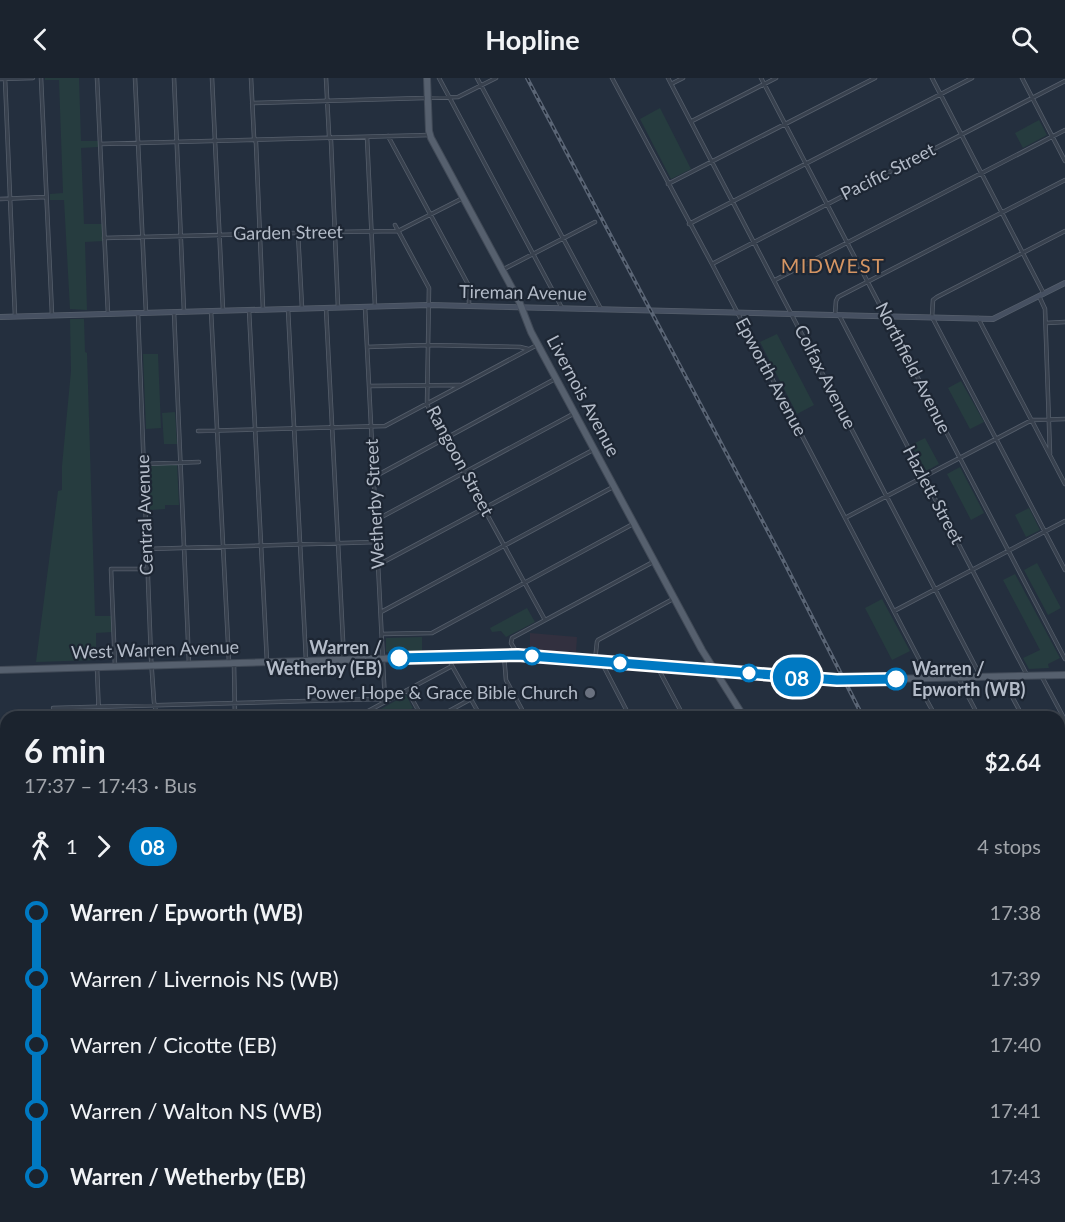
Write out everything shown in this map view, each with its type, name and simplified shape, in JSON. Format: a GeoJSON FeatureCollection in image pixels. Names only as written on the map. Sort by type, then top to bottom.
{"type":"FeatureCollection","features":[{"type":"Feature","properties":{"kind":"main road","name":"Livernois Avenue"},"geometry":{"type":"LineString","coordinates":[[427,78],[430,135],[594,449],[714,670],[739,709]]}},
{"type":"Feature","properties":{"kind":"main road","name":"West Warren Avenue"},"geometry":{"type":"LineString","coordinates":[[0,670],[518,655],[844,680],[1065,675]]}},
{"type":"Feature","properties":{"kind":"street"},"geometry":{"type":"LineString","coordinates":[[4,78],[15,316]]}},
{"type":"Feature","properties":{"kind":"street"},"geometry":{"type":"LineString","coordinates":[[0,79],[33,78]]}},
{"type":"Feature","properties":{"kind":"street"},"geometry":{"type":"LineString","coordinates":[[41,78],[52,315]]}},
{"type":"Feature","properties":{"kind":"street"},"geometry":{"type":"LineString","coordinates":[[97,78],[108,314]]}},
{"type":"Feature","properties":{"kind":"street"},"geometry":{"type":"LineString","coordinates":[[135,78],[146,312]]}},
{"type":"Feature","properties":{"kind":"street"},"geometry":{"type":"LineString","coordinates":[[174,78],[184,312]]}},
{"type":"Feature","properties":{"kind":"street"},"geometry":{"type":"LineString","coordinates":[[212,78],[223,310]]}},
{"type":"Feature","properties":{"kind":"street"},"geometry":{"type":"LineString","coordinates":[[251,78],[263,309]]}},
{"type":"Feature","properties":{"kind":"street"},"geometry":{"type":"LineString","coordinates":[[326,78],[338,307]]}},
{"type":"Feature","properties":{"kind":"street"},"geometry":{"type":"LineString","coordinates":[[439,78],[562,308]]}},
{"type":"Feature","properties":{"kind":"street"},"geometry":{"type":"LineString","coordinates":[[477,78],[601,309]]}},
{"type":"Feature","properties":{"kind":"street"},"geometry":{"type":"LineString","coordinates":[[252,103],[449,98],[462,96],[496,78]]}},
{"type":"Feature","properties":{"kind":"street","name":"Epworth Avenue"},"geometry":{"type":"LineString","coordinates":[[612,78],[929,678]]}},
{"type":"Feature","properties":{"kind":"street","name":"Colfax Avenue"},"geometry":{"type":"LineString","coordinates":[[668,78],[981,676]]}},
{"type":"Feature","properties":{"kind":"street"},"geometry":{"type":"LineString","coordinates":[[671,84],[683,78]]}},
{"type":"Feature","properties":{"kind":"street","name":"Northfield Avenue"},"geometry":{"type":"LineString","coordinates":[[761,78],[1065,659]]}},
{"type":"Feature","properties":{"kind":"street"},"geometry":{"type":"LineString","coordinates":[[691,122],[776,78]]}},
{"type":"Feature","properties":{"kind":"street"},"geometry":{"type":"LineString","coordinates":[[668,184],[875,78]]}},
{"type":"Feature","properties":{"kind":"street"},"geometry":{"type":"LineString","coordinates":[[932,78],[1042,295],[1046,322],[1050,455]]}},
{"type":"Feature","properties":{"kind":"street"},"geometry":{"type":"LineString","coordinates":[[689,224],[972,78]]}},
{"type":"Feature","properties":{"kind":"street"},"geometry":{"type":"LineString","coordinates":[[1022,78],[1065,161]]}},
{"type":"Feature","properties":{"kind":"street","name":"Pacific Street"},"geometry":{"type":"LineString","coordinates":[[712,264],[1065,81]]}},
{"type":"Feature","properties":{"kind":"street"},"geometry":{"type":"LineString","coordinates":[[775,280],[1065,130]]}},
{"type":"Feature","properties":{"kind":"street"},"geometry":{"type":"LineString","coordinates":[[100,144],[430,135]]}},
{"type":"Feature","properties":{"kind":"street"},"geometry":{"type":"LineString","coordinates":[[388,136],[469,286],[469,306]]}},
{"type":"Feature","properties":{"kind":"street"},"geometry":{"type":"LineString","coordinates":[[367,137],[375,306]]}},
{"type":"Feature","properties":{"kind":"street"},"geometry":{"type":"LineString","coordinates":[[837,315],[838,297],[1065,180]]}},
{"type":"Feature","properties":{"kind":"street"},"geometry":{"type":"LineString","coordinates":[[0,198],[46,197]]}},
{"type":"Feature","properties":{"kind":"street","name":"Garden Street"},"geometry":{"type":"LineString","coordinates":[[104,238],[398,231],[463,198]]}},
{"type":"Feature","properties":{"kind":"street"},"geometry":{"type":"LineString","coordinates":[[502,270],[595,222]]}},
{"type":"Feature","properties":{"kind":"street","name":"Rangoon Street"},"geometry":{"type":"LineString","coordinates":[[395,225],[428,286],[427,404],[545,620]]}},
{"type":"Feature","properties":{"kind":"street"},"geometry":{"type":"LineString","coordinates":[[1065,231],[937,297],[933,300],[932,317],[1065,570]]}},
{"type":"Feature","properties":{"kind":"street"},"geometry":{"type":"LineString","coordinates":[[298,232],[302,308]]}},
{"type":"Feature","properties":{"kind":"street","name":"Tireman Avenue"},"geometry":{"type":"LineString","coordinates":[[0,316],[429,305],[995,318],[1065,283]]}},
{"type":"Feature","properties":{"kind":"street","name":"Wetherby Street"},"geometry":{"type":"LineString","coordinates":[[365,307],[385,702]]}},
{"type":"Feature","properties":{"kind":"street"},"geometry":{"type":"LineString","coordinates":[[326,308],[344,660]]}},
{"type":"Feature","properties":{"kind":"street"},"geometry":{"type":"LineString","coordinates":[[288,309],[306,661]]}},
{"type":"Feature","properties":{"kind":"street"},"geometry":{"type":"LineString","coordinates":[[249,310],[267,662]]}},
{"type":"Feature","properties":{"kind":"street"},"geometry":{"type":"LineString","coordinates":[[211,311],[223,546],[236,711]]}},
{"type":"Feature","properties":{"kind":"street"},"geometry":{"type":"LineString","coordinates":[[174,312],[189,664]]}},
{"type":"Feature","properties":{"kind":"street","name":"Central Avenue"},"geometry":{"type":"LineString","coordinates":[[138,313],[152,665],[156,711]]}},
{"type":"Feature","properties":{"kind":"street","name":"Hazlett Street"},"geometry":{"type":"LineString","coordinates":[[837,315],[1027,675]]}},
{"type":"Feature","properties":{"kind":"street"},"geometry":{"type":"LineString","coordinates":[[978,318],[1065,484]]}},
{"type":"Feature","properties":{"kind":"street"},"geometry":{"type":"LineString","coordinates":[[1046,322],[1065,322]]}},
{"type":"Feature","properties":{"kind":"street"},"geometry":{"type":"LineString","coordinates":[[198,431],[386,426],[538,344]]}},
{"type":"Feature","properties":{"kind":"street"},"geometry":{"type":"LineString","coordinates":[[367,347],[520,346],[528,350]]}},
{"type":"Feature","properties":{"kind":"street"},"geometry":{"type":"LineString","coordinates":[[374,477],[556,378]]}},
{"type":"Feature","properties":{"kind":"street"},"geometry":{"type":"LineString","coordinates":[[369,386],[461,385]]}},
{"type":"Feature","properties":{"kind":"street"},"geometry":{"type":"LineString","coordinates":[[376,520],[575,413]]}},
{"type":"Feature","properties":{"kind":"street"},"geometry":{"type":"LineString","coordinates":[[845,518],[1032,420],[1065,419]]}},
{"type":"Feature","properties":{"kind":"street"},"geometry":{"type":"LineString","coordinates":[[378,565],[594,449]]}},
{"type":"Feature","properties":{"kind":"street"},"geometry":{"type":"LineString","coordinates":[[143,464],[199,462]]}},
{"type":"Feature","properties":{"kind":"street"},"geometry":{"type":"LineString","coordinates":[[380,612],[614,486]]}},
{"type":"Feature","properties":{"kind":"street"},"geometry":{"type":"LineString","coordinates":[[894,611],[1065,521]]}},
{"type":"Feature","properties":{"kind":"street"},"geometry":{"type":"LineString","coordinates":[[382,634],[432,633],[635,524]]}},
{"type":"Feature","properties":{"kind":"street"},"geometry":{"type":"LineString","coordinates":[[147,549],[377,542]]}},
{"type":"Feature","properties":{"kind":"street"},"geometry":{"type":"LineString","coordinates":[[518,655],[511,643],[512,638],[655,561]]}},
{"type":"Feature","properties":{"kind":"street"},"geometry":{"type":"LineString","coordinates":[[115,666],[111,569],[148,569]]}},
{"type":"Feature","properties":{"kind":"street"},"geometry":{"type":"LineString","coordinates":[[595,661],[598,640],[675,598]]}},
{"type":"Feature","properties":{"kind":"street"},"geometry":{"type":"LineString","coordinates":[[504,655],[506,682],[523,711]]}},
{"type":"Feature","properties":{"kind":"street"},"geometry":{"type":"LineString","coordinates":[[450,656],[452,666],[478,711]]}},
{"type":"Feature","properties":{"kind":"street"},"geometry":{"type":"LineString","coordinates":[[604,662],[604,668],[627,711]]}},
{"type":"Feature","properties":{"kind":"street"},"geometry":{"type":"LineString","coordinates":[[368,711],[452,666]]}},
{"type":"Feature","properties":{"kind":"street"},"geometry":{"type":"LineString","coordinates":[[660,666],[660,672],[681,711]]}},
{"type":"Feature","properties":{"kind":"street"},"geometry":{"type":"LineString","coordinates":[[98,667],[99,711]]}},
{"type":"Feature","properties":{"kind":"street"},"geometry":{"type":"LineString","coordinates":[[1041,675],[1060,711]]}},
{"type":"Feature","properties":{"kind":"street"},"geometry":{"type":"LineString","coordinates":[[1001,676],[1020,711]]}},
{"type":"Feature","properties":{"kind":"street"},"geometry":{"type":"LineString","coordinates":[[958,677],[976,711]]}},
{"type":"Feature","properties":{"kind":"street"},"geometry":{"type":"LineString","coordinates":[[915,678],[933,711]]}},
{"type":"Feature","properties":{"kind":"street"},"geometry":{"type":"LineString","coordinates":[[407,690],[419,711]]}},
{"type":"Feature","properties":{"kind":"street"},"geometry":{"type":"LineString","coordinates":[[53,708],[379,699],[385,702]]}},
{"type":"Feature","properties":{"kind":"street"},"geometry":{"type":"LineString","coordinates":[[449,711],[471,699]]}},
{"type":"Feature","properties":{"kind":"street"},"geometry":{"type":"LineString","coordinates":[[735,711],[739,709]]}},
{"type":"Feature","properties":{"kind":"shaded area"},"geometry":{"type":"Polygon","coordinates":[[[530,633],[577,637],[576,653],[530,649],[530,633]]]}},
{"type":"Feature","properties":{"kind":"green space"},"geometry":{"type":"Polygon","coordinates":[[[45,78],[79,78],[81,141],[98,141],[98,147],[81,148],[84,224],[102,224],[103,241],[85,242],[87,310],[70,309],[64,200],[50,200],[50,194],[63,193],[59,80],[45,80],[45,78]]]}},
{"type":"Feature","properties":{"kind":"green space"},"geometry":{"type":"Polygon","coordinates":[[[660,108],[691,169],[671,179],[640,119],[660,108]]]}},
{"type":"Feature","properties":{"kind":"green space"},"geometry":{"type":"Polygon","coordinates":[[[1039,120],[1047,135],[1023,148],[1015,133],[1039,120]]]}},
{"type":"Feature","properties":{"kind":"green space"},"geometry":{"type":"Polygon","coordinates":[[[70,319],[84,319],[85,352],[87,353],[95,616],[113,616],[113,632],[96,633],[96,660],[36,662],[58,491],[62,490],[62,466],[71,371],[70,319]]]}},
{"type":"Feature","properties":{"kind":"green space"},"geometry":{"type":"Polygon","coordinates":[[[777,334],[814,405],[797,414],[760,342],[777,334]]]}},
{"type":"Feature","properties":{"kind":"green space"},"geometry":{"type":"Polygon","coordinates":[[[143,354],[158,354],[161,428],[146,429],[143,354]]]}},
{"type":"Feature","properties":{"kind":"green space"},"geometry":{"type":"Polygon","coordinates":[[[961,381],[984,422],[970,429],[948,388],[961,381]]]}},
{"type":"Feature","properties":{"kind":"green space"},"geometry":{"type":"Polygon","coordinates":[[[175,412],[177,444],[164,444],[162,413],[175,412]]]}},
{"type":"Feature","properties":{"kind":"green space"},"geometry":{"type":"Polygon","coordinates":[[[925,438],[939,464],[926,471],[911,445],[925,438]]]}},
{"type":"Feature","properties":{"kind":"green space"},"geometry":{"type":"Polygon","coordinates":[[[177,464],[179,505],[165,505],[165,509],[150,510],[148,465],[177,464]]]}},
{"type":"Feature","properties":{"kind":"green space"},"geometry":{"type":"Polygon","coordinates":[[[960,467],[984,513],[971,520],[947,474],[960,467]]]}},
{"type":"Feature","properties":{"kind":"green space"},"geometry":{"type":"Polygon","coordinates":[[[1029,508],[1040,530],[1026,537],[1015,515],[1029,508]]]}},
{"type":"Feature","properties":{"kind":"green space"},"geometry":{"type":"Polygon","coordinates":[[[1037,563],[1061,608],[1048,615],[1024,570],[1037,563]]]}},
{"type":"Feature","properties":{"kind":"green space"},"geometry":{"type":"Polygon","coordinates":[[[1015,574],[1060,658],[1048,664],[1049,668],[1029,669],[1023,658],[1040,650],[1003,580],[1015,574]]]}},
{"type":"Feature","properties":{"kind":"green space"},"geometry":{"type":"Polygon","coordinates":[[[882,599],[910,651],[892,660],[865,608],[882,599]]]}},
{"type":"Feature","properties":{"kind":"green space"},"geometry":{"type":"Polygon","coordinates":[[[527,608],[535,622],[506,637],[501,631],[492,632],[490,628],[527,608]]]}},
{"type":"Feature","properties":{"kind":"green space"},"geometry":{"type":"Polygon","coordinates":[[[422,637],[422,651],[386,652],[386,638],[422,637]]]}},
{"type":"Feature","properties":{"kind":"green space"},"geometry":{"type":"Polygon","coordinates":[[[406,695],[413,708],[407,711],[377,711],[406,695]]]}},
{"type":"Feature","properties":{"kind":"railway"},"geometry":{"type":"LineString","coordinates":[[527,78],[781,556],[860,711]]}},
{"type":"Feature","properties":{"kind":"bus line","name":"08"},"geometry":{"type":"LineString","coordinates":[[399,658],[518,655],[837,680],[896,679]]}},
{"type":"Feature","properties":{"kind":"place","name":"Warren / Wetherby (EB)"},"geometry":{"type":"Point","coordinates":[399,658]}},
{"type":"Feature","properties":{"kind":"place","name":"Warren / Epworth (WB)"},"geometry":{"type":"Point","coordinates":[896,679]}},
{"type":"Feature","properties":{"kind":"place","name":"Power Hope & Grace Bible Church"},"geometry":{"type":"Point","coordinates":[590,693]}},
{"type":"Feature","properties":{"kind":"district","name":"MIDWEST"},"geometry":{"type":"Point","coordinates":[833,266]}}]}
